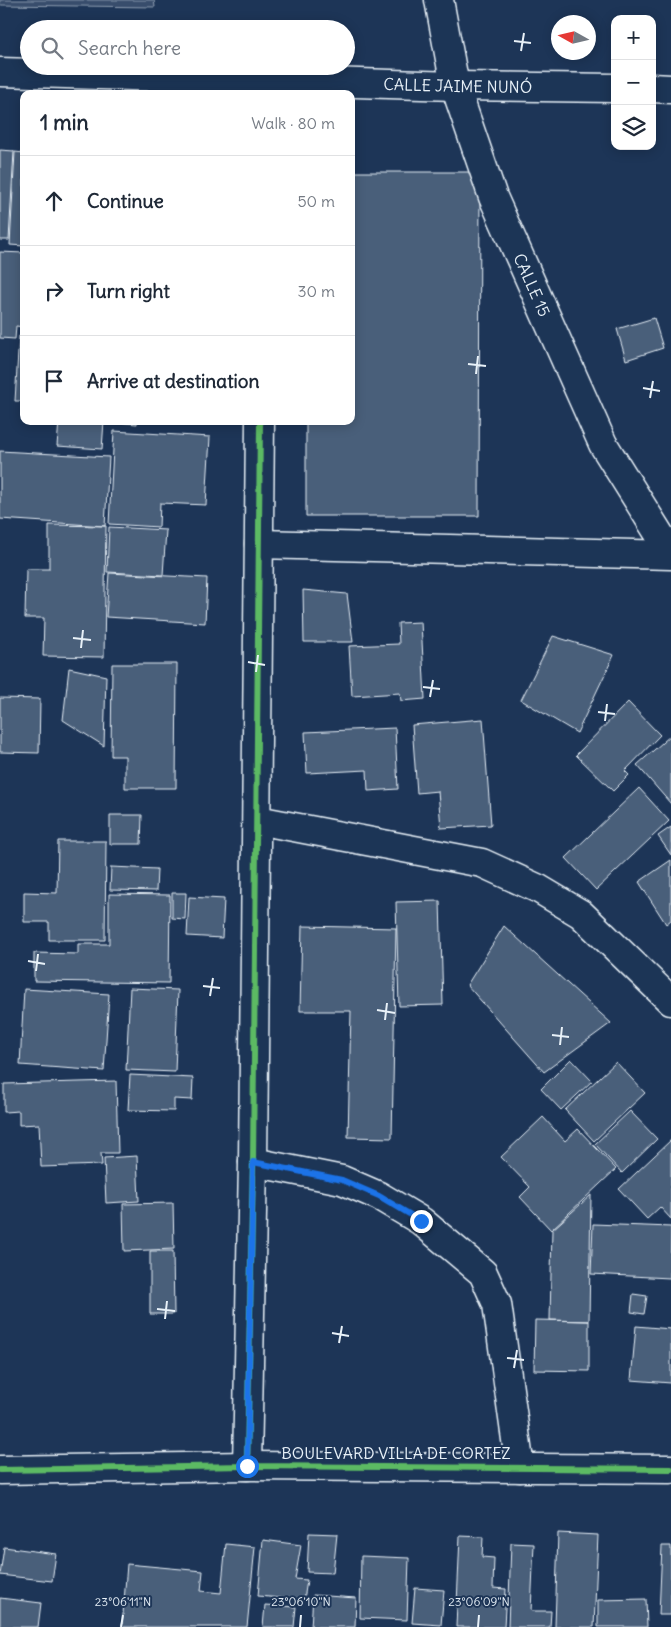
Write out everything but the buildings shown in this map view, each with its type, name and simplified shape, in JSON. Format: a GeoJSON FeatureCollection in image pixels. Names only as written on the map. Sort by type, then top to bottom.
{"type":"FeatureCollection","features":[{"type":"Feature","properties":{"kind":"street","name":"CALLE 15"},"geometry":{"type":"LineString","coordinates":[[439,0],[455,86],[493,198],[603,444],[671,554]]}},
{"type":"Feature","properties":{"kind":"street","name":"CALLE JAIME NUNÓ"},"geometry":{"type":"LineString","coordinates":[[0,72],[20,73]]}},
{"type":"Feature","properties":{"kind":"street","name":"CALLE JAIME NUNÓ"},"geometry":{"type":"LineString","coordinates":[[53,75],[263,87],[455,86],[611,88]]}},
{"type":"Feature","properties":{"kind":"street"},"geometry":{"type":"LineString","coordinates":[[656,88],[671,89]]}},
{"type":"Feature","properties":{"kind":"street"},"geometry":{"type":"LineString","coordinates":[[247,1466],[253,1162],[260,425]]}},
{"type":"Feature","properties":{"kind":"street"},"geometry":{"type":"LineString","coordinates":[[259,544],[671,554]]}},
{"type":"Feature","properties":{"kind":"street"},"geometry":{"type":"LineString","coordinates":[[257,820],[482,863],[539,889],[581,914],[671,1001]]}},
{"type":"Feature","properties":{"kind":"street"},"geometry":{"type":"LineString","coordinates":[[253,1162],[342,1180],[379,1196],[421,1221],[483,1273],[497,1304],[520,1468]]}},
{"type":"Feature","properties":{"kind":"street","name":"BOULEVARD VILLA DE CORTEZ"},"geometry":{"type":"LineString","coordinates":[[0,1470],[247,1466],[671,1469]]}},
{"type":"Feature","properties":{"kind":"shaded area"},"geometry":{"type":"Polygon","coordinates":[[[0,0],[154,0],[155,7],[0,5],[0,0]]]}},
{"type":"Feature","properties":{"kind":"cycle path"},"geometry":{"type":"LineString","coordinates":[[247,1466],[253,1162],[260,425]]}},
{"type":"Feature","properties":{"kind":"cycle path"},"geometry":{"type":"LineString","coordinates":[[0,1470],[247,1466],[671,1469]]}},
{"type":"Feature","properties":{"kind":"route"},"geometry":{"type":"LineString","coordinates":[[247,1466],[253,1162],[342,1180],[379,1196],[421,1221]]}}]}
